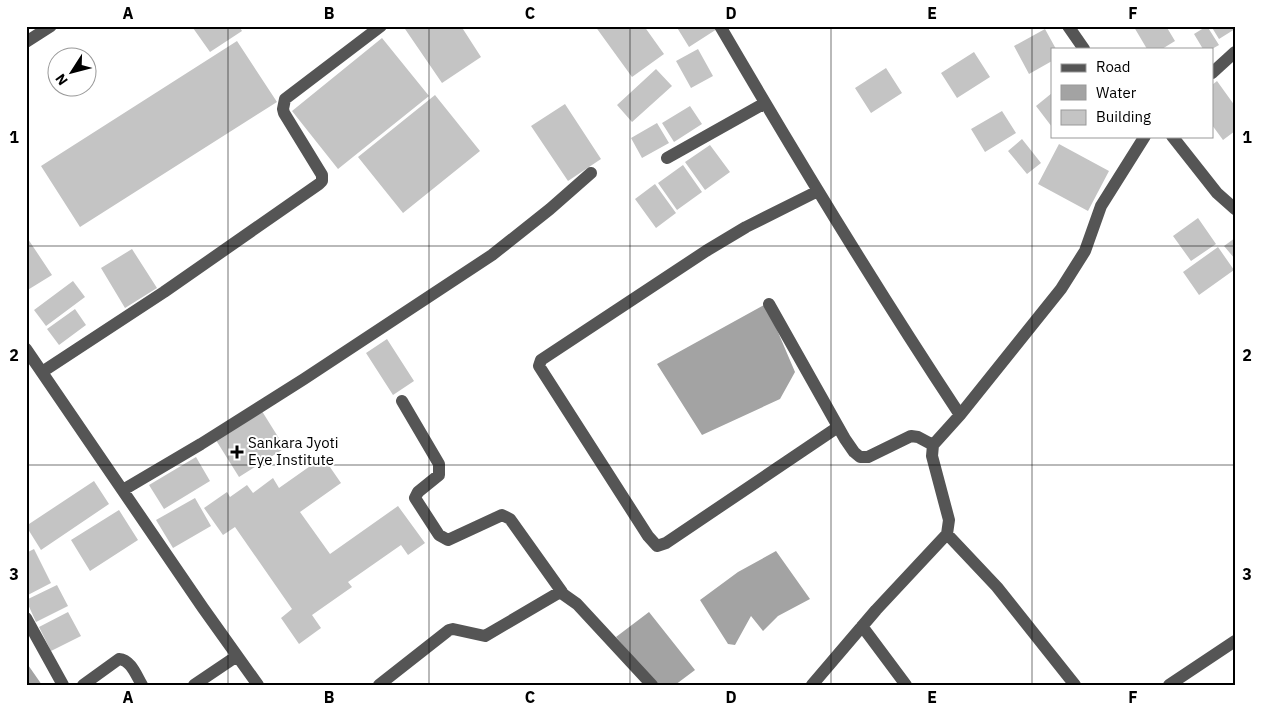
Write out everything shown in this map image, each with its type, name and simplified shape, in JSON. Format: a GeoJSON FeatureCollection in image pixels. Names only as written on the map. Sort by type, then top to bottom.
{"type":"FeatureCollection","features":[{"type":"Feature","properties":{"kind":"street"},"geometry":{"type":"LineString","coordinates":[[26,42],[51,26]]}},
{"type":"Feature","properties":{"kind":"street"},"geometry":{"type":"LineString","coordinates":[[42,372],[164,292],[322,181],[322,175],[284,113],[285,99],[381,26]]}},
{"type":"Feature","properties":{"kind":"street"},"geometry":{"type":"LineString","coordinates":[[720,26],[818,192],[895,316],[960,415]]}},
{"type":"Feature","properties":{"kind":"street"},"geometry":{"type":"LineString","coordinates":[[1068,26],[1083,48]]}},
{"type":"Feature","properties":{"kind":"street"},"geometry":{"type":"LineString","coordinates":[[1214,71],[1235,52]]}},
{"type":"Feature","properties":{"kind":"street"},"geometry":{"type":"LineString","coordinates":[[666,158],[765,103]]}},
{"type":"Feature","properties":{"kind":"street"},"geometry":{"type":"LineString","coordinates":[[812,685],[876,610],[947,534],[949,520],[932,456],[933,446],[1061,289],[1085,251],[1101,206],[1144,138]]}},
{"type":"Feature","properties":{"kind":"street"},"geometry":{"type":"LineString","coordinates":[[1174,138],[1217,193],[1235,208]]}},
{"type":"Feature","properties":{"kind":"street"},"geometry":{"type":"LineString","coordinates":[[123,490],[202,444],[492,255],[550,210],[591,173]]}},
{"type":"Feature","properties":{"kind":"street"},"geometry":{"type":"LineString","coordinates":[[818,192],[746,227],[706,251],[541,360],[539,366],[648,536],[657,546],[666,543],[838,427]]}},
{"type":"Feature","properties":{"kind":"street"},"geometry":{"type":"LineString","coordinates":[[769,304],[854,452],[860,457],[868,457],[911,436],[918,437],[933,446]]}},
{"type":"Feature","properties":{"kind":"street"},"geometry":{"type":"LineString","coordinates":[[26,349],[258,685]]}},
{"type":"Feature","properties":{"kind":"street"},"geometry":{"type":"LineString","coordinates":[[402,401],[440,464],[439,475],[418,492],[416,498],[439,535],[448,540],[505,515],[510,519],[562,592],[577,604],[652,685]]}},
{"type":"Feature","properties":{"kind":"street"},"geometry":{"type":"LineString","coordinates":[[947,534],[997,587],[1075,685]]}},
{"type":"Feature","properties":{"kind":"street"},"geometry":{"type":"LineString","coordinates":[[379,685],[449,630],[484,636],[557,592],[562,592]]}},
{"type":"Feature","properties":{"kind":"street"},"geometry":{"type":"LineString","coordinates":[[26,618],[30,635],[63,685]]}},
{"type":"Feature","properties":{"kind":"street"},"geometry":{"type":"LineString","coordinates":[[862,626],[906,685]]}},
{"type":"Feature","properties":{"kind":"street"},"geometry":{"type":"LineString","coordinates":[[1169,685],[1235,641]]}},
{"type":"Feature","properties":{"kind":"street"},"geometry":{"type":"LineString","coordinates":[[194,685],[237,656]]}},
{"type":"Feature","properties":{"kind":"street"},"geometry":{"type":"LineString","coordinates":[[83,685],[119,659],[122,659],[129,662],[142,685]]}},
{"type":"Feature","properties":{"kind":"water"},"geometry":{"type":"Polygon","coordinates":[[[766,304],[795,372],[780,399],[702,435],[657,364],[766,304]]]}},
{"type":"Feature","properties":{"kind":"water"},"geometry":{"type":"Polygon","coordinates":[[[776,551],[810,599],[778,616],[763,631],[751,616],[735,645],[728,644],[700,600],[738,572],[776,551]]]}},
{"type":"Feature","properties":{"kind":"water"},"geometry":{"type":"Polygon","coordinates":[[[649,612],[695,670],[675,685],[657,685],[616,637],[649,612]]]}},
{"type":"Feature","properties":{"kind":"water"},"geometry":{"type":"Polygon","coordinates":[[[26,662],[42,685],[26,685],[26,662]]]}},
{"type":"Feature","properties":{"kind":"building"},"geometry":{"type":"Polygon","coordinates":[[[195,26],[239,26],[242,31],[210,52],[193,28],[195,26]]]}},
{"type":"Feature","properties":{"kind":"building"},"geometry":{"type":"Polygon","coordinates":[[[403,26],[461,26],[481,57],[442,83],[403,26]]]}},
{"type":"Feature","properties":{"kind":"building"},"geometry":{"type":"Polygon","coordinates":[[[595,26],[644,26],[664,54],[632,77],[595,26]]]}},
{"type":"Feature","properties":{"kind":"building"},"geometry":{"type":"Polygon","coordinates":[[[676,26],[715,26],[717,29],[689,47],[676,26]]]}},
{"type":"Feature","properties":{"kind":"building"},"geometry":{"type":"Polygon","coordinates":[[[1166,26],[1175,41],[1164,48],[1146,48],[1134,27],[1166,26]]]}},
{"type":"Feature","properties":{"kind":"building"},"geometry":{"type":"Polygon","coordinates":[[[1207,26],[1219,45],[1214,48],[1202,48],[1194,34],[1207,26]]]}},
{"type":"Feature","properties":{"kind":"building"},"geometry":{"type":"Polygon","coordinates":[[[1211,26],[1235,26],[1235,29],[1219,39],[1211,26]]]}},
{"type":"Feature","properties":{"kind":"building"},"geometry":{"type":"Polygon","coordinates":[[[1045,29],[1055,48],[1051,48],[1051,62],[1029,74],[1014,46],[1045,29]]]}},
{"type":"Feature","properties":{"kind":"building"},"geometry":{"type":"Polygon","coordinates":[[[382,38],[429,96],[338,169],[292,111],[382,38]]]}},
{"type":"Feature","properties":{"kind":"building"},"geometry":{"type":"Polygon","coordinates":[[[237,41],[277,102],[80,227],[41,166],[237,41]]]}},
{"type":"Feature","properties":{"kind":"building"},"geometry":{"type":"Polygon","coordinates":[[[698,49],[713,76],[691,88],[676,61],[698,49]]]}},
{"type":"Feature","properties":{"kind":"building"},"geometry":{"type":"Polygon","coordinates":[[[974,52],[990,77],[957,98],[941,73],[974,52]]]}},
{"type":"Feature","properties":{"kind":"building"},"geometry":{"type":"Polygon","coordinates":[[[886,68],[902,93],[871,113],[855,88],[886,68]]]}},
{"type":"Feature","properties":{"kind":"building"},"geometry":{"type":"Polygon","coordinates":[[[656,69],[672,86],[632,122],[617,105],[656,69]]]}},
{"type":"Feature","properties":{"kind":"building"},"geometry":{"type":"Polygon","coordinates":[[[1217,81],[1235,106],[1235,131],[1223,140],[1214,128],[1214,83],[1217,81]]]}},
{"type":"Feature","properties":{"kind":"building"},"geometry":{"type":"Polygon","coordinates":[[[1051,94],[1051,126],[1036,106],[1051,94]]]}},
{"type":"Feature","properties":{"kind":"building"},"geometry":{"type":"Polygon","coordinates":[[[435,95],[480,151],[403,213],[358,157],[435,95]]]}},
{"type":"Feature","properties":{"kind":"building"},"geometry":{"type":"Polygon","coordinates":[[[565,104],[601,159],[568,181],[531,126],[565,104]]]}},
{"type":"Feature","properties":{"kind":"building"},"geometry":{"type":"Polygon","coordinates":[[[690,106],[702,124],[674,142],[662,123],[690,106]]]}},
{"type":"Feature","properties":{"kind":"building"},"geometry":{"type":"Polygon","coordinates":[[[1002,111],[1016,133],[985,152],[971,129],[1002,111]]]}},
{"type":"Feature","properties":{"kind":"building"},"geometry":{"type":"Polygon","coordinates":[[[657,123],[669,143],[642,158],[631,138],[657,123]]]}},
{"type":"Feature","properties":{"kind":"building"},"geometry":{"type":"Polygon","coordinates":[[[1022,139],[1041,163],[1027,174],[1008,151],[1022,139]]]}},
{"type":"Feature","properties":{"kind":"building"},"geometry":{"type":"Polygon","coordinates":[[[1059,144],[1109,171],[1088,211],[1038,184],[1059,144]]]}},
{"type":"Feature","properties":{"kind":"building"},"geometry":{"type":"Polygon","coordinates":[[[710,145],[730,172],[705,190],[685,162],[710,145]]]}},
{"type":"Feature","properties":{"kind":"building"},"geometry":{"type":"Polygon","coordinates":[[[683,165],[702,192],[677,210],[658,183],[683,165]]]}},
{"type":"Feature","properties":{"kind":"building"},"geometry":{"type":"Polygon","coordinates":[[[655,184],[676,213],[656,228],[635,199],[655,184]]]}},
{"type":"Feature","properties":{"kind":"building"},"geometry":{"type":"Polygon","coordinates":[[[1198,218],[1216,244],[1191,261],[1173,236],[1198,218]]]}},
{"type":"Feature","properties":{"kind":"building"},"geometry":{"type":"Polygon","coordinates":[[[26,236],[52,275],[26,291],[26,236]]]}},
{"type":"Feature","properties":{"kind":"building"},"geometry":{"type":"Polygon","coordinates":[[[1235,238],[1235,259],[1224,246],[1235,238]]]}},
{"type":"Feature","properties":{"kind":"building"},"geometry":{"type":"Polygon","coordinates":[[[1218,247],[1234,270],[1199,295],[1183,272],[1218,247]]]}},
{"type":"Feature","properties":{"kind":"building"},"geometry":{"type":"Polygon","coordinates":[[[132,249],[157,288],[125,308],[101,268],[132,249]]]}},
{"type":"Feature","properties":{"kind":"building"},"geometry":{"type":"Polygon","coordinates":[[[73,281],[85,297],[46,326],[34,310],[73,281]]]}},
{"type":"Feature","properties":{"kind":"building"},"geometry":{"type":"Polygon","coordinates":[[[75,309],[86,325],[59,345],[47,329],[75,309]]]}},
{"type":"Feature","properties":{"kind":"building"},"geometry":{"type":"Polygon","coordinates":[[[387,339],[414,381],[393,395],[366,353],[387,339]]]}},
{"type":"Feature","properties":{"kind":"building"},"geometry":{"type":"Polygon","coordinates":[[[260,408],[285,448],[239,477],[214,437],[260,408]]]}},
{"type":"Feature","properties":{"kind":"building"},"geometry":{"type":"Polygon","coordinates":[[[196,457],[210,481],[164,509],[149,485],[196,457]]]}},
{"type":"Feature","properties":{"kind":"building"},"geometry":{"type":"Polygon","coordinates":[[[323,457],[341,483],[300,512],[330,554],[398,506],[425,543],[408,555],[401,545],[348,582],[352,587],[312,615],[321,628],[299,644],[281,618],[292,609],[235,527],[223,535],[204,508],[227,492],[230,497],[247,485],[253,493],[273,478],[279,488],[323,457]]]}},
{"type":"Feature","properties":{"kind":"building"},"geometry":{"type":"Polygon","coordinates":[[[94,481],[109,504],[41,550],[26,526],[94,481]]]}},
{"type":"Feature","properties":{"kind":"building"},"geometry":{"type":"Polygon","coordinates":[[[195,498],[211,526],[173,548],[156,520],[195,498]]]}},
{"type":"Feature","properties":{"kind":"building"},"geometry":{"type":"Polygon","coordinates":[[[119,510],[138,540],[90,571],[71,540],[119,510]]]}},
{"type":"Feature","properties":{"kind":"building"},"geometry":{"type":"Polygon","coordinates":[[[34,549],[51,583],[26,596],[26,553],[34,549]]]}},
{"type":"Feature","properties":{"kind":"building"},"geometry":{"type":"Polygon","coordinates":[[[57,585],[68,606],[36,622],[26,600],[57,585]]]}},
{"type":"Feature","properties":{"kind":"building"},"geometry":{"type":"Polygon","coordinates":[[[68,612],[81,636],[51,651],[39,627],[68,612]]]}},
{"type":"Feature","properties":{"kind":"place","name":"Sankara Jyoti Eye Institute"},"geometry":{"type":"Point","coordinates":[237,452]}}]}
